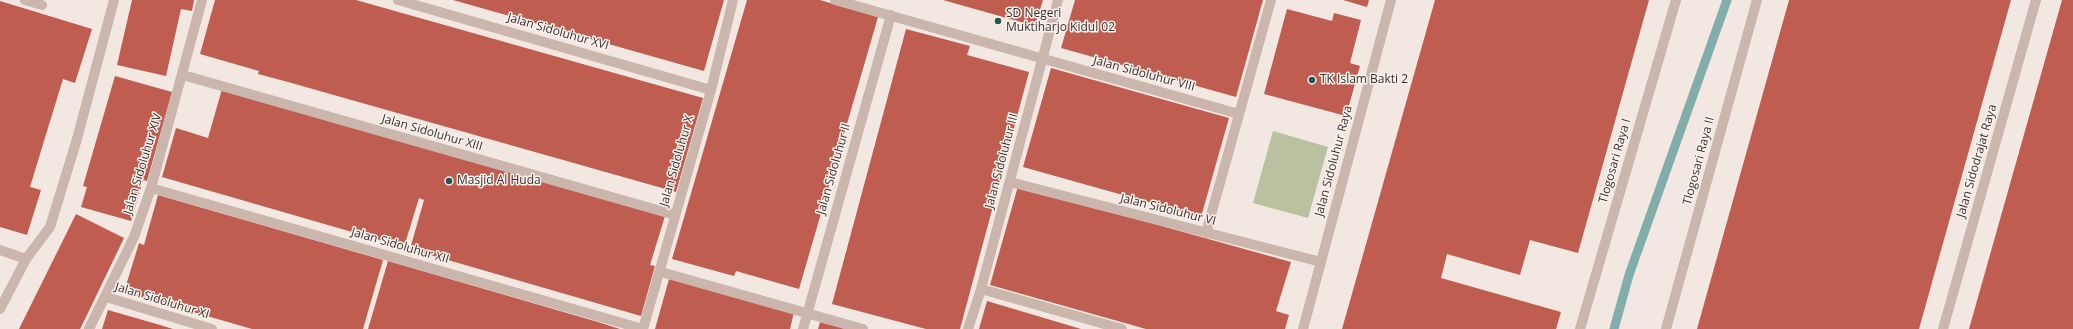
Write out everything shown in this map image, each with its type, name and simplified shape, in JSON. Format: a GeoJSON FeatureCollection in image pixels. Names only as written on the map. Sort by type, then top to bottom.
{"type":"FeatureCollection","features":[{"type":"Feature","properties":{"kind":"street"},"geometry":{"type":"LineString","coordinates":[[26,0],[42,4]]}},
{"type":"Feature","properties":{"kind":"street"},"geometry":{"type":"LineString","coordinates":[[0,309],[26,259],[50,227],[77,139],[114,0]]}},
{"type":"Feature","properties":{"kind":"street","name":"Jalan Sidoluhur XIV"},"geometry":{"type":"LineString","coordinates":[[89,329],[106,297],[134,237],[183,75],[202,0]]}},
{"type":"Feature","properties":{"kind":"street","name":"Jalan Sidoluhur XVI"},"geometry":{"type":"LineString","coordinates":[[398,0],[711,90]]}},
{"type":"Feature","properties":{"kind":"street","name":"Jalan Sidoluhur X"},"geometry":{"type":"LineString","coordinates":[[643,329],[661,272],[675,215],[711,90],[733,0]]}},
{"type":"Feature","properties":{"kind":"street","name":"Jalan Sidoluhur VIII"},"geometry":{"type":"LineString","coordinates":[[835,0],[1239,114]]}},
{"type":"Feature","properties":{"kind":"street","name":"Jalan Sidoluhur III"},"geometry":{"type":"LineString","coordinates":[[968,329],[981,289],[1058,0]]}},
{"type":"Feature","properties":{"kind":"street"},"geometry":{"type":"LineString","coordinates":[[1206,233],[1271,0]]}},
{"type":"Feature","properties":{"kind":"street","name":"Jalan Sidoluhur Raya"},"geometry":{"type":"LineString","coordinates":[[1303,329],[1391,0]]}},
{"type":"Feature","properties":{"kind":"street","name":"Tlogosari Raya I"},"geometry":{"type":"LineString","coordinates":[[1580,329],[1676,0]]}},
{"type":"Feature","properties":{"kind":"street","name":"Tlogosari Raya II"},"geometry":{"type":"LineString","coordinates":[[1666,329],[1757,0]]}},
{"type":"Feature","properties":{"kind":"street","name":"Jalan Sidodrajat Raya"},"geometry":{"type":"LineString","coordinates":[[1943,329],[2036,0]]}},
{"type":"Feature","properties":{"kind":"street","name":"Jalan Sidoluhur II"},"geometry":{"type":"LineString","coordinates":[[803,329],[891,15]]}},
{"type":"Feature","properties":{"kind":"street","name":"Jalan Sidoluhur XIII"},"geometry":{"type":"LineString","coordinates":[[183,75],[675,215]]}},
{"type":"Feature","properties":{"kind":"street","name":"Jalan Sidoluhur VI"},"geometry":{"type":"LineString","coordinates":[[1010,182],[1321,262]]}},
{"type":"Feature","properties":{"kind":"street","name":"Jalan Sidoluhur XII"},"geometry":{"type":"LineString","coordinates":[[150,188],[643,329]]}},
{"type":"Feature","properties":{"kind":"street"},"geometry":{"type":"LineString","coordinates":[[0,250],[26,259]]}},
{"type":"Feature","properties":{"kind":"street"},"geometry":{"type":"LineString","coordinates":[[661,272],[862,329]]}},
{"type":"Feature","properties":{"kind":"street"},"geometry":{"type":"LineString","coordinates":[[981,289],[1122,329]]}},
{"type":"Feature","properties":{"kind":"street","name":"Jalan Sidoluhur XI"},"geometry":{"type":"LineString","coordinates":[[106,297],[212,329]]}},
{"type":"Feature","properties":{"kind":"green space"},"geometry":{"type":"Polygon","coordinates":[[[1273,131],[1328,147],[1308,218],[1253,203],[1273,131]]]}},
{"type":"Feature","properties":{"kind":"building"},"geometry":{"type":"Polygon","coordinates":[[[132,0],[194,0],[192,11],[181,9],[166,76],[117,65],[132,0]]]}},
{"type":"Feature","properties":{"kind":"building"},"geometry":{"type":"Polygon","coordinates":[[[215,0],[356,0],[703,98],[676,192],[258,74],[259,71],[200,54],[215,0]]]}},
{"type":"Feature","properties":{"kind":"building"},"geometry":{"type":"Polygon","coordinates":[[[453,0],[724,0],[704,71],[453,0]]]}},
{"type":"Feature","properties":{"kind":"building"},"geometry":{"type":"Polygon","coordinates":[[[747,0],[820,0],[878,17],[799,289],[736,271],[734,276],[672,259],[747,0]]]}},
{"type":"Feature","properties":{"kind":"building"},"geometry":{"type":"Polygon","coordinates":[[[943,0],[1043,0],[1035,26],[943,0]]]}},
{"type":"Feature","properties":{"kind":"building"},"geometry":{"type":"Polygon","coordinates":[[[1075,0],[1263,0],[1236,97],[1061,48],[1075,0]]]}},
{"type":"Feature","properties":{"kind":"building"},"geometry":{"type":"Polygon","coordinates":[[[1343,0],[1369,0],[1367,7],[1343,0]]]}},
{"type":"Feature","properties":{"kind":"building"},"geometry":{"type":"Polygon","coordinates":[[[1435,0],[1649,0],[1578,253],[1530,240],[1520,275],[1447,254],[1441,278],[1561,312],[1556,329],[1342,329],[1435,0]]]}},
{"type":"Feature","properties":{"kind":"building"},"geometry":{"type":"Polygon","coordinates":[[[1789,0],[2011,0],[1919,329],[1697,329],[1789,0]]]}},
{"type":"Feature","properties":{"kind":"building"},"geometry":{"type":"Polygon","coordinates":[[[2062,0],[2073,0],[2073,329],[1969,329],[2062,0]]]}},
{"type":"Feature","properties":{"kind":"building"},"geometry":{"type":"Polygon","coordinates":[[[0,1],[92,29],[75,83],[63,79],[30,187],[41,190],[27,235],[0,227],[0,1]]]}},
{"type":"Feature","properties":{"kind":"building"},"geometry":{"type":"Polygon","coordinates":[[[1287,9],[1332,21],[1334,13],[1361,20],[1350,63],[1360,66],[1346,116],[1264,94],[1287,9]]]}},
{"type":"Feature","properties":{"kind":"building"},"geometry":{"type":"Polygon","coordinates":[[[906,29],[970,46],[967,55],[1029,72],[960,329],[926,329],[832,304],[906,29]]]}},
{"type":"Feature","properties":{"kind":"building"},"geometry":{"type":"Polygon","coordinates":[[[1051,68],[1229,118],[1201,217],[1023,167],[1051,68]]]}},
{"type":"Feature","properties":{"kind":"building"},"geometry":{"type":"Polygon","coordinates":[[[115,76],[172,92],[147,181],[143,180],[131,221],[81,207],[87,187],[83,186],[115,76]]]}},
{"type":"Feature","properties":{"kind":"building"},"geometry":{"type":"Polygon","coordinates":[[[222,89],[665,216],[650,265],[655,266],[641,316],[410,249],[424,200],[419,198],[404,247],[162,177],[176,128],[208,138],[222,89]]]}},
{"type":"Feature","properties":{"kind":"building"},"geometry":{"type":"Polygon","coordinates":[[[1018,186],[1291,262],[1276,311],[1289,315],[1285,329],[1146,329],[990,285],[1018,186]]]}},
{"type":"Feature","properties":{"kind":"building"},"geometry":{"type":"Polygon","coordinates":[[[158,195],[383,260],[363,329],[252,329],[124,292],[139,243],[144,245],[158,195]]]}},
{"type":"Feature","properties":{"kind":"building"},"geometry":{"type":"Polygon","coordinates":[[[76,214],[124,238],[86,317],[80,329],[19,329],[76,214]]]}},
{"type":"Feature","properties":{"kind":"building"},"geometry":{"type":"Polygon","coordinates":[[[388,261],[598,322],[620,329],[368,329],[388,261]]]}},
{"type":"Feature","properties":{"kind":"building"},"geometry":{"type":"Polygon","coordinates":[[[669,279],[794,312],[790,329],[655,329],[669,279]]]}},
{"type":"Feature","properties":{"kind":"building"},"geometry":{"type":"Polygon","coordinates":[[[987,301],[1081,329],[979,329],[987,301]]]}},
{"type":"Feature","properties":{"kind":"building"},"geometry":{"type":"Polygon","coordinates":[[[108,310],[160,325],[173,329],[102,329],[108,310]]]}},
{"type":"Feature","properties":{"kind":"building"},"geometry":{"type":"Polygon","coordinates":[[[820,322],[845,329],[818,329],[820,322]]]}},
{"type":"Feature","properties":{"kind":"waterway"},"geometry":{"type":"LineString","coordinates":[[1614,329],[1629,275],[1727,0]]}},
{"type":"Feature","properties":{"kind":"place","name":"SD Negeri Muktiharjo Kidul 02"},"geometry":{"type":"Point","coordinates":[998,21]}},
{"type":"Feature","properties":{"kind":"place","name":"TK Islam Bakti 2"},"geometry":{"type":"Point","coordinates":[1312,80]}},
{"type":"Feature","properties":{"kind":"place","name":"Masjid Al Huda"},"geometry":{"type":"Point","coordinates":[449,181]}}]}
